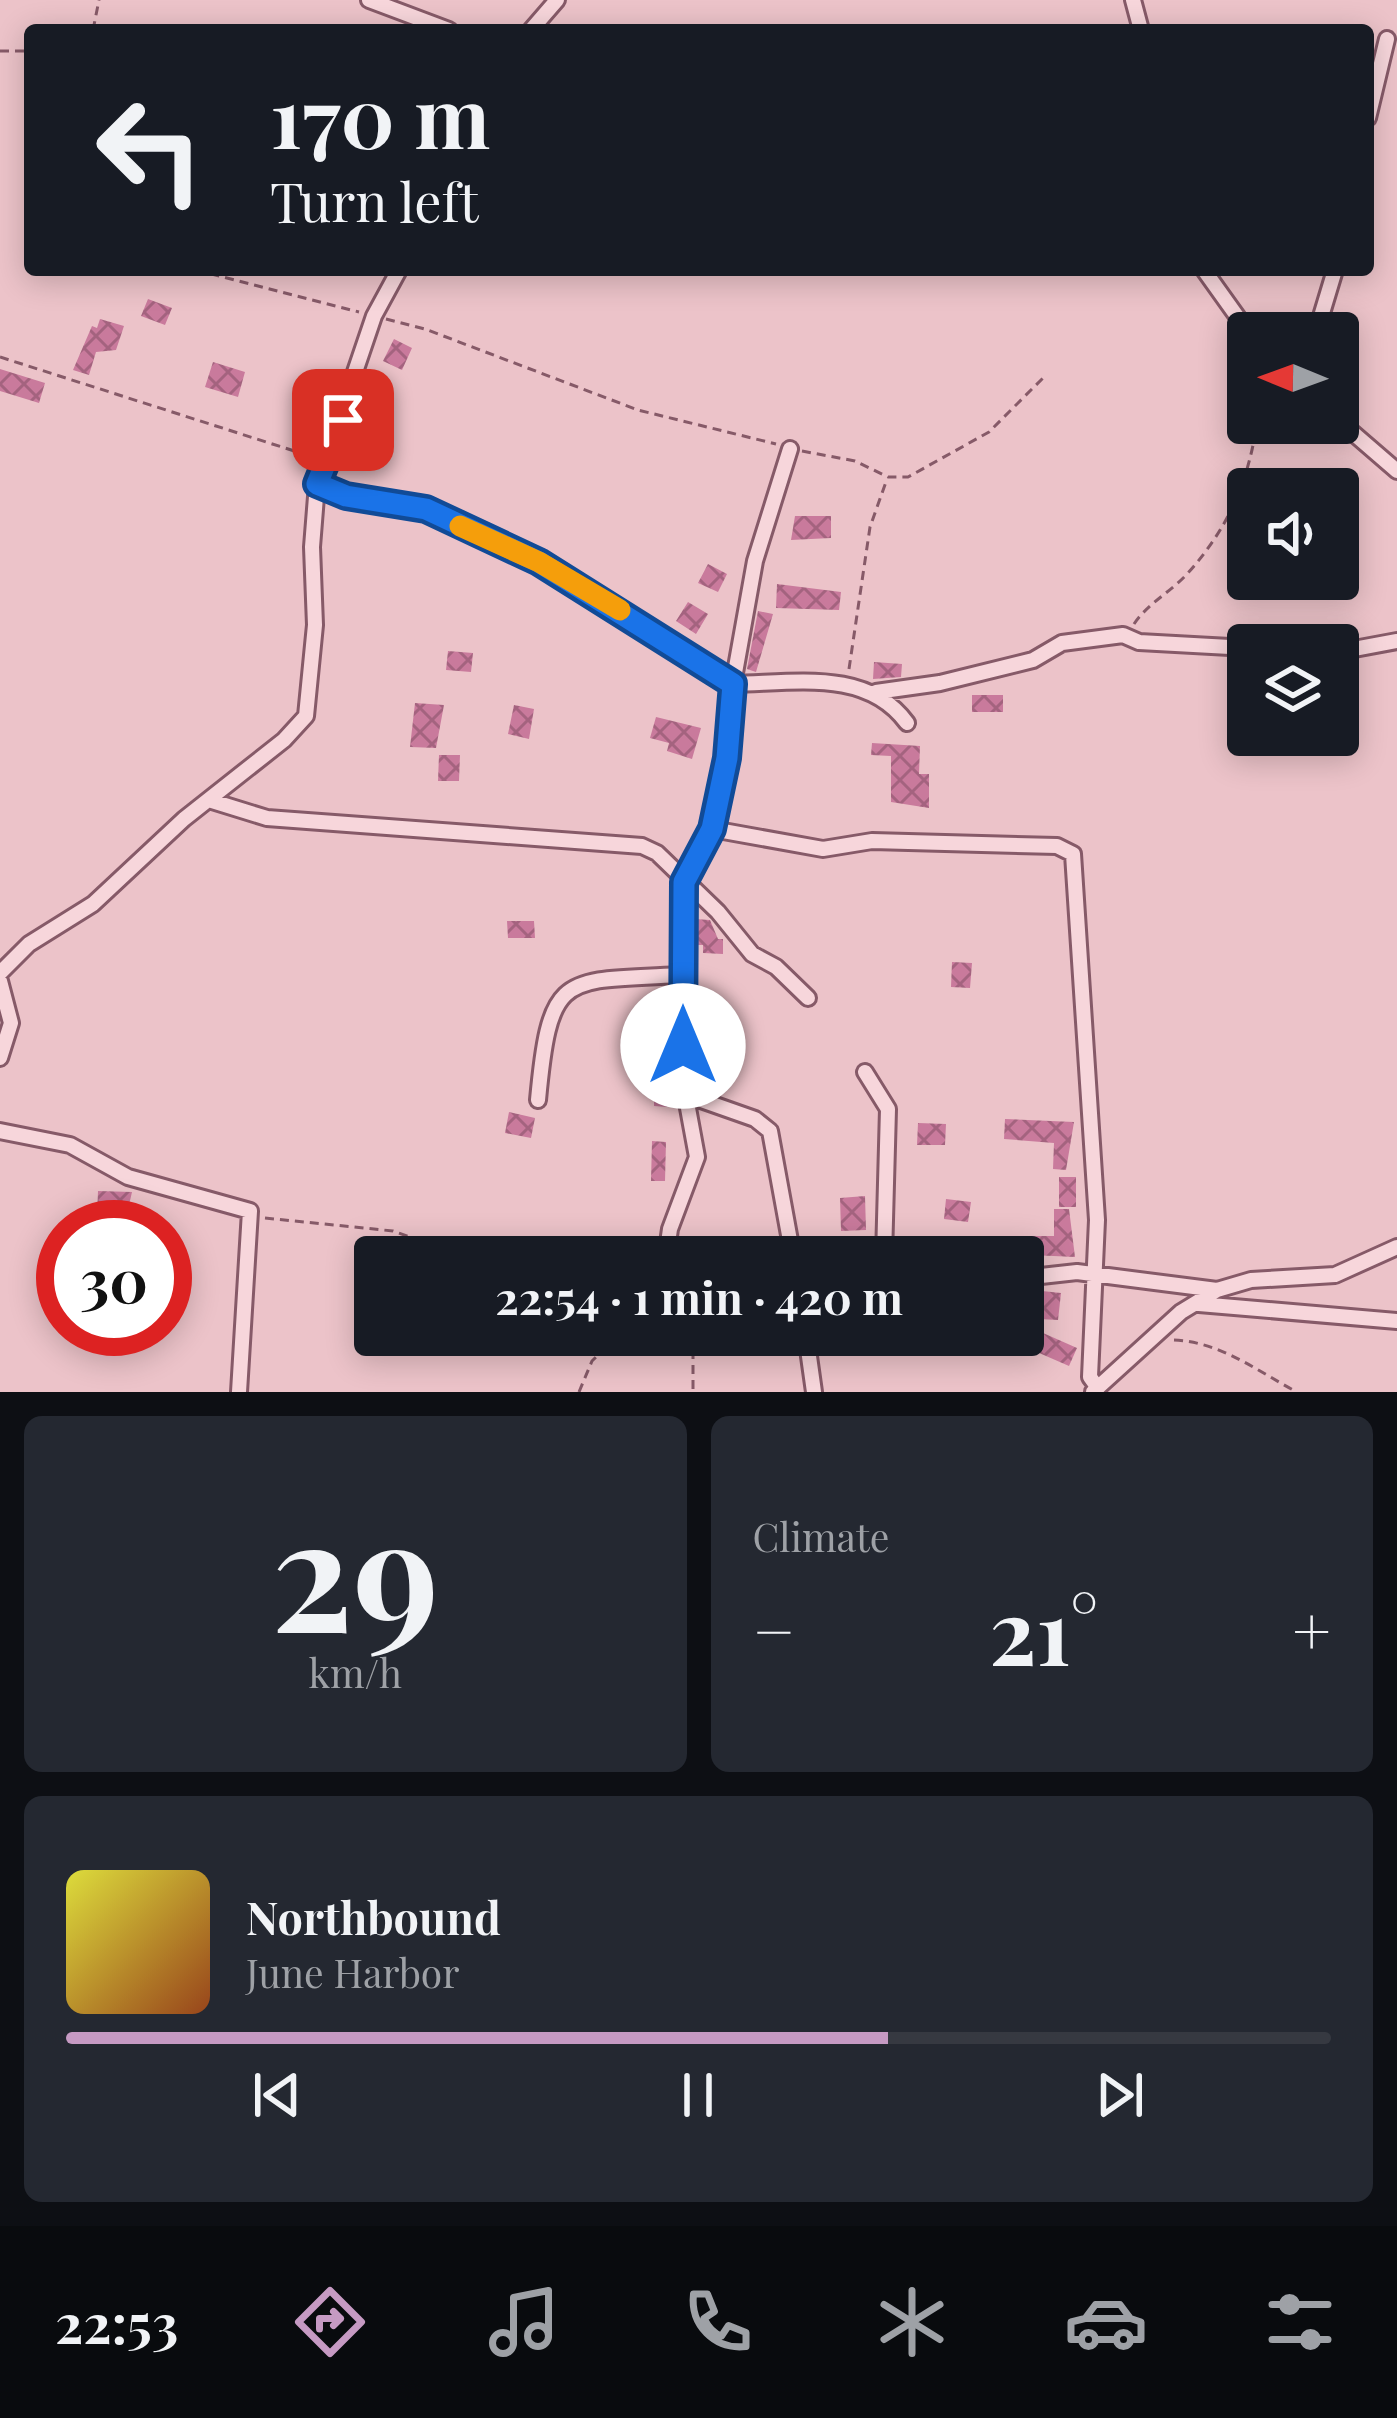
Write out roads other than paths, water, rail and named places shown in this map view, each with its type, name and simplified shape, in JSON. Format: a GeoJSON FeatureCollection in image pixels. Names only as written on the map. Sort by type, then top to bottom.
{"type":"FeatureCollection","features":[{"type":"Feature","properties":{"kind":"street"},"geometry":{"type":"LineString","coordinates":[[369,0],[433,24]]}},
{"type":"Feature","properties":{"kind":"street"},"geometry":{"type":"LineString","coordinates":[[536,24],[557,0]]}},
{"type":"Feature","properties":{"kind":"street"},"geometry":{"type":"LineString","coordinates":[[1374,93],[1387,39]]}},
{"type":"Feature","properties":{"kind":"street"},"geometry":{"type":"LineString","coordinates":[[0,1058],[11,1023],[0,977],[29,944],[93,904],[306,716],[315,625],[312,547],[317,484],[374,316],[396,276]]}},
{"type":"Feature","properties":{"kind":"street"},"geometry":{"type":"LineString","coordinates":[[1208,276],[1234,312]]}},
{"type":"Feature","properties":{"kind":"street"},"geometry":{"type":"LineString","coordinates":[[1322,312],[1333,276]]}},
{"type":"Feature","properties":{"kind":"street"},"geometry":{"type":"LineString","coordinates":[[1359,438],[1397,471]]}},
{"type":"Feature","properties":{"kind":"street"},"geometry":{"type":"LineString","coordinates":[[672,1236],[697,1156],[684,1094],[684,882],[712,829],[755,561],[790,448]]}},
{"type":"Feature","properties":{"kind":"street"},"geometry":{"type":"LineString","coordinates":[[317,484],[346,496],[426,509],[539,562],[733,684],[847,682],[891,701],[907,724]]}},
{"type":"Feature","properties":{"kind":"street"},"geometry":{"type":"LineString","coordinates":[[871,692],[940,683],[1033,660],[1062,644],[1124,634],[1139,642],[1227,647]]}},
{"type":"Feature","properties":{"kind":"street"},"geometry":{"type":"LineString","coordinates":[[1359,648],[1397,640]]}},
{"type":"Feature","properties":{"kind":"street"},"geometry":{"type":"LineString","coordinates":[[212,801],[267,818],[642,846],[657,853],[718,912],[752,954],[776,967],[808,998]]}},
{"type":"Feature","properties":{"kind":"street"},"geometry":{"type":"LineString","coordinates":[[712,829],[824,849],[889,841],[1057,845],[1073,854],[1096,1220],[1090,1365],[1095,1390]]}},
{"type":"Feature","properties":{"kind":"street"},"geometry":{"type":"LineString","coordinates":[[538,1100],[545,1030],[558,999],[574,985],[597,977],[684,975]]}},
{"type":"Feature","properties":{"kind":"street"},"geometry":{"type":"LineString","coordinates":[[866,1072],[888,1109],[885,1236]]}},
{"type":"Feature","properties":{"kind":"street"},"geometry":{"type":"LineString","coordinates":[[684,1094],[755,1119],[770,1131],[789,1236]]}},
{"type":"Feature","properties":{"kind":"street"},"geometry":{"type":"LineString","coordinates":[[0,1131],[70,1145],[128,1177],[234,1204],[252,1217],[239,1392]]}},
{"type":"Feature","properties":{"kind":"street"},"geometry":{"type":"LineString","coordinates":[[1095,1390],[1181,1312],[1217,1290],[1251,1280],[1335,1275],[1397,1247]]}},
{"type":"Feature","properties":{"kind":"street"},"geometry":{"type":"LineString","coordinates":[[1044,1277],[1094,1275],[1217,1290]]}},
{"type":"Feature","properties":{"kind":"street"},"geometry":{"type":"LineString","coordinates":[[1199,1304],[1397,1321]]}},
{"type":"Feature","properties":{"kind":"street"},"geometry":{"type":"LineString","coordinates":[[809,1356],[814,1392]]}}]}
